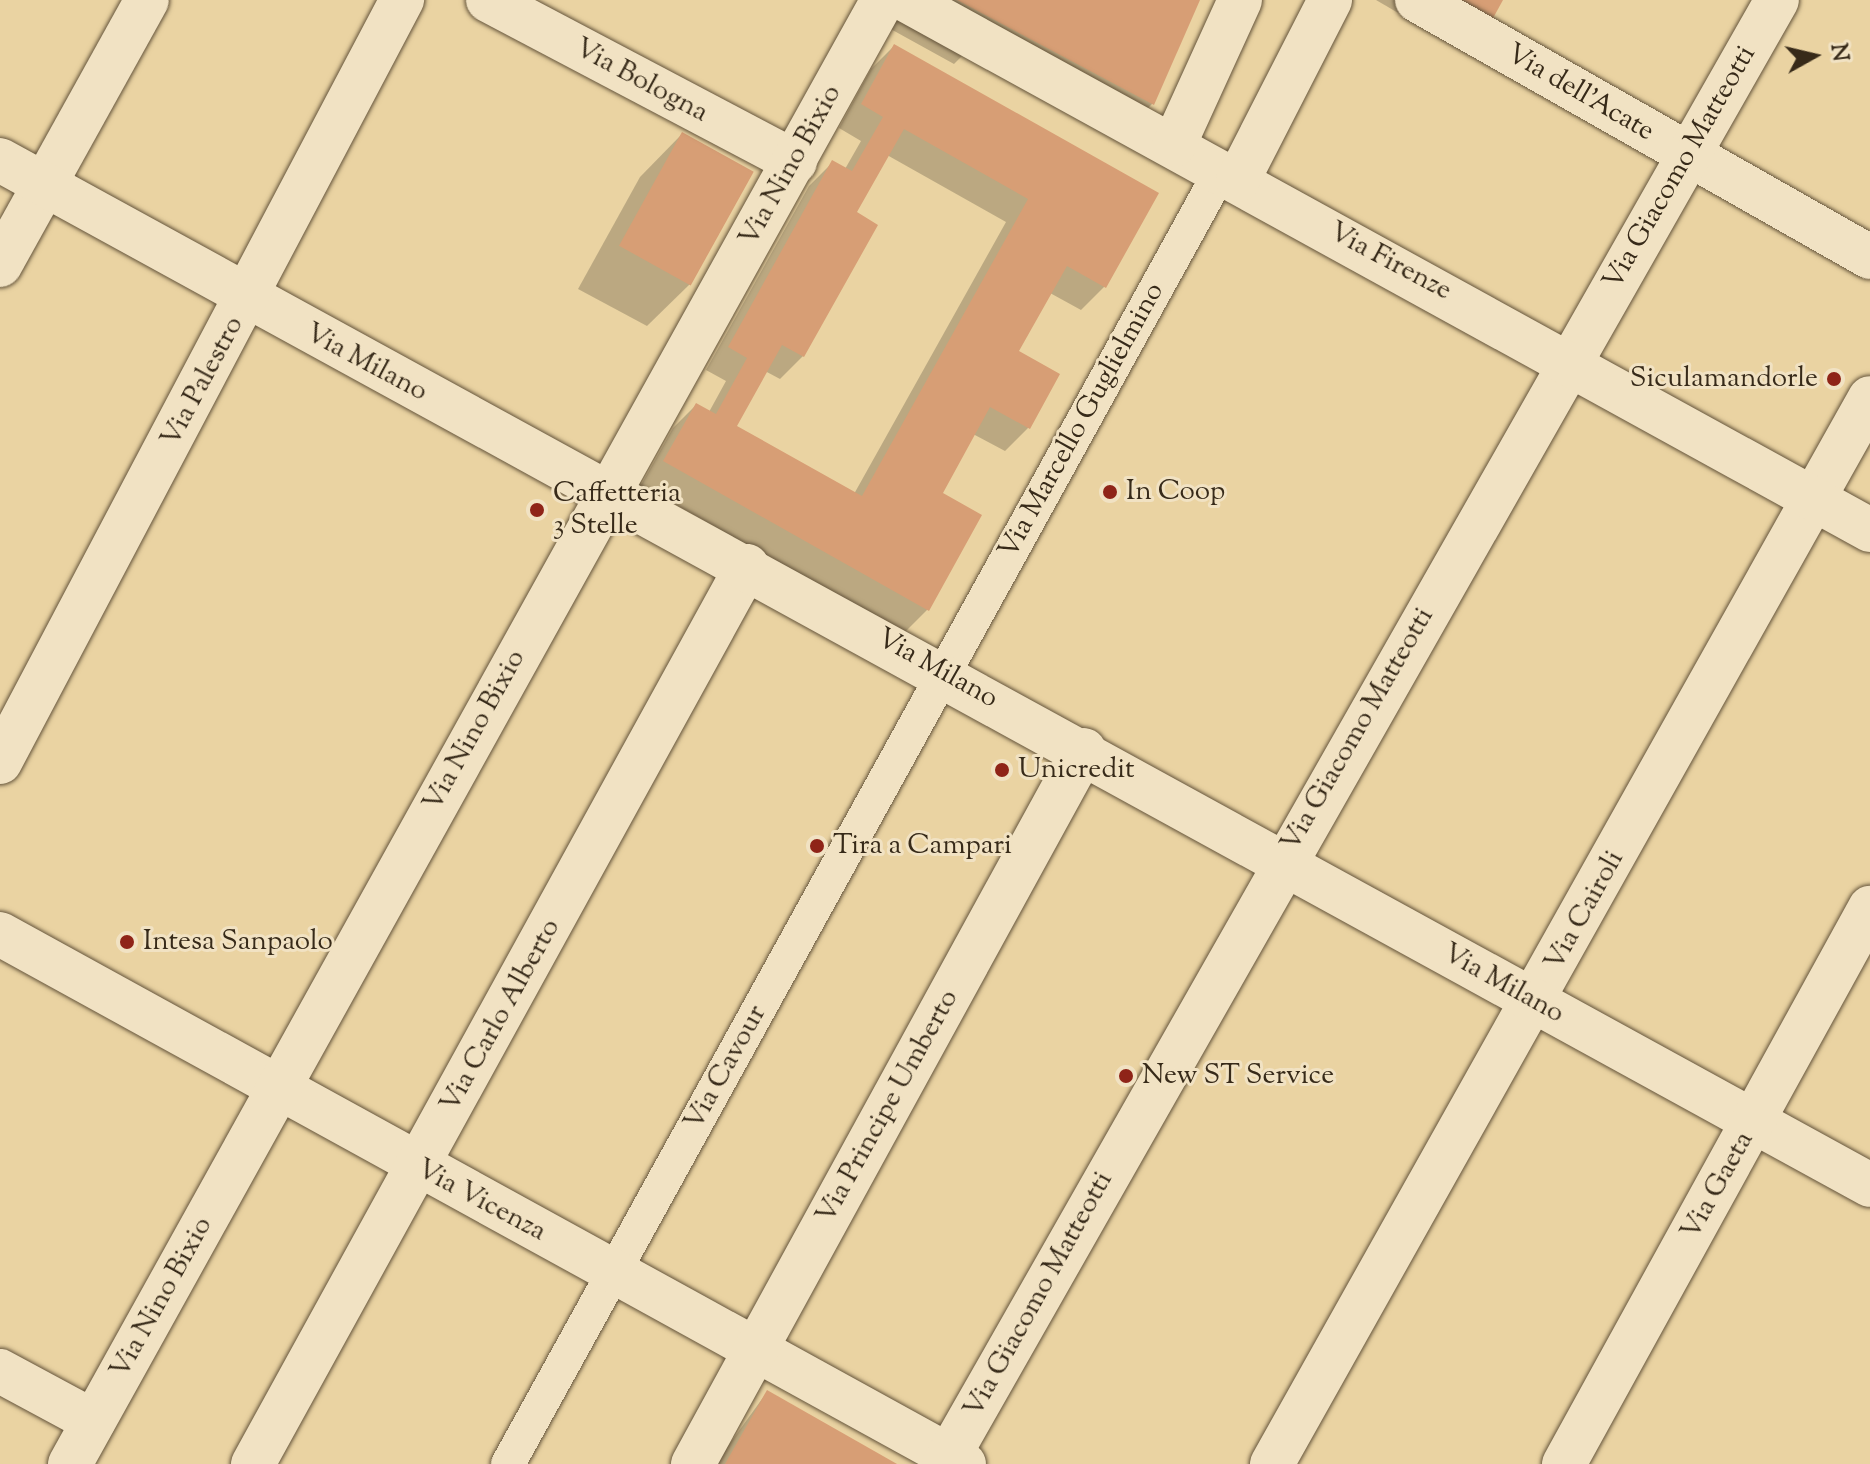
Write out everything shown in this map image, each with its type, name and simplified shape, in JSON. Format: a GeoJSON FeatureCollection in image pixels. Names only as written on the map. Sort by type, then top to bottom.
{"type":"FeatureCollection","features":[{"type":"Feature","properties":{"kind":"street"},"geometry":{"type":"LineString","coordinates":[[0,265],[147,0]]}},
{"type":"Feature","properties":{"kind":"street","name":"Via Palestro"},"geometry":{"type":"LineString","coordinates":[[0,762],[248,300],[402,0]]}},
{"type":"Feature","properties":{"kind":"street","name":"Via Bologna"},"geometry":{"type":"LineString","coordinates":[[488,0],[795,162]]}},
{"type":"Feature","properties":{"kind":"street","name":"Via Nino Bixio"},"geometry":{"type":"LineString","coordinates":[[70,1464],[607,491],[795,162],[883,0]]}},
{"type":"Feature","properties":{"kind":"street","name":"Via Firenze"},"geometry":{"type":"LineString","coordinates":[[906,0],[1568,359],[1870,530]]}},
{"type":"Feature","properties":{"kind":"street"},"geometry":{"type":"LineString","coordinates":[[1174,145],[1240,0]]}},
{"type":"Feature","properties":{"kind":"street","name":"Via Marcello Guglielmino"},"geometry":{"type":"LineString","coordinates":[[943,672],[1330,0]]}},
{"type":"Feature","properties":{"kind":"street","name":"Via dell'Acate"},"geometry":{"type":"LineString","coordinates":[[1417,0],[1870,257]]}},
{"type":"Feature","properties":{"kind":"street","name":"Via Giacomo Matteotti"},"geometry":{"type":"LineString","coordinates":[[952,1461],[1282,863],[1568,359],[1690,156],[1777,0]]}},
{"type":"Feature","properties":{"kind":"street","name":"Via Milano"},"geometry":{"type":"LineString","coordinates":[[0,160],[248,300],[943,672],[1282,863],[1870,1185]]}},
{"type":"Feature","properties":{"kind":"street","name":"Via Cairoli"},"geometry":{"type":"LineString","coordinates":[[1272,1464],[1536,1001],[1812,497],[1870,398]]}},
{"type":"Feature","properties":{"kind":"street","name":"Via Carlo Alberto"},"geometry":{"type":"LineString","coordinates":[[253,1464],[747,566]]}},
{"type":"Feature","properties":{"kind":"street","name":"Via Cavour"},"geometry":{"type":"LineString","coordinates":[[508,1464],[943,672]]}},
{"type":"Feature","properties":{"kind":"street","name":"Via Principe Umberto"},"geometry":{"type":"LineString","coordinates":[[693,1464],[1084,750]]}},
{"type":"Feature","properties":{"kind":"street","name":"Via Gaeta"},"geometry":{"type":"LineString","coordinates":[[1564,1464],[1870,908]]}},
{"type":"Feature","properties":{"kind":"street","name":"Via Vicenza"},"geometry":{"type":"LineString","coordinates":[[0,934],[277,1092],[755,1349],[952,1461]]}},
{"type":"Feature","properties":{"kind":"street"},"geometry":{"type":"LineString","coordinates":[[0,1371],[93,1421]]}},
{"type":"Feature","properties":{"kind":"building"},"geometry":{"type":"Polygon","coordinates":[[[957,0],[1200,0],[1154,105],[957,0]]]}},
{"type":"Feature","properties":{"kind":"building"},"geometry":{"type":"Polygon","coordinates":[[[1458,0],[1503,0],[1492,20],[1458,0]]]}},
{"type":"Feature","properties":{"kind":"building"},"geometry":{"type":"Polygon","coordinates":[[[894,44],[1159,193],[1106,288],[1067,266],[1019,351],[1060,374],[1030,429],[990,407],[943,493],[982,515],[929,611],[663,461],[696,403],[716,414],[747,358],[728,347],[832,160],[852,171],[883,117],[861,104],[894,44]],[[904,129],[857,212],[878,225],[804,357],[782,345],[737,426],[862,496],[1028,199],[904,129]]]}},
{"type":"Feature","properties":{"kind":"building"},"geometry":{"type":"Polygon","coordinates":[[[682,132],[754,172],[691,285],[619,246],[682,132]]]}},
{"type":"Feature","properties":{"kind":"building"},"geometry":{"type":"Polygon","coordinates":[[[767,1390],[897,1464],[725,1464],[767,1390]]]}},
{"type":"Feature","properties":{"kind":"place","name":"Siculamandorle"},"geometry":{"type":"Point","coordinates":[1834,379]}},
{"type":"Feature","properties":{"kind":"place","name":"In Coop"},"geometry":{"type":"Point","coordinates":[1110,492]}},
{"type":"Feature","properties":{"kind":"place","name":"Caffetteria 3 Stelle"},"geometry":{"type":"Point","coordinates":[537,510]}},
{"type":"Feature","properties":{"kind":"place","name":"Unicredit"},"geometry":{"type":"Point","coordinates":[1002,770]}},
{"type":"Feature","properties":{"kind":"place","name":"Tira a Campari"},"geometry":{"type":"Point","coordinates":[817,846]}},
{"type":"Feature","properties":{"kind":"place","name":"Intesa Sanpaolo"},"geometry":{"type":"Point","coordinates":[127,942]}},
{"type":"Feature","properties":{"kind":"place","name":"New ST Service"},"geometry":{"type":"Point","coordinates":[1126,1076]}}]}
